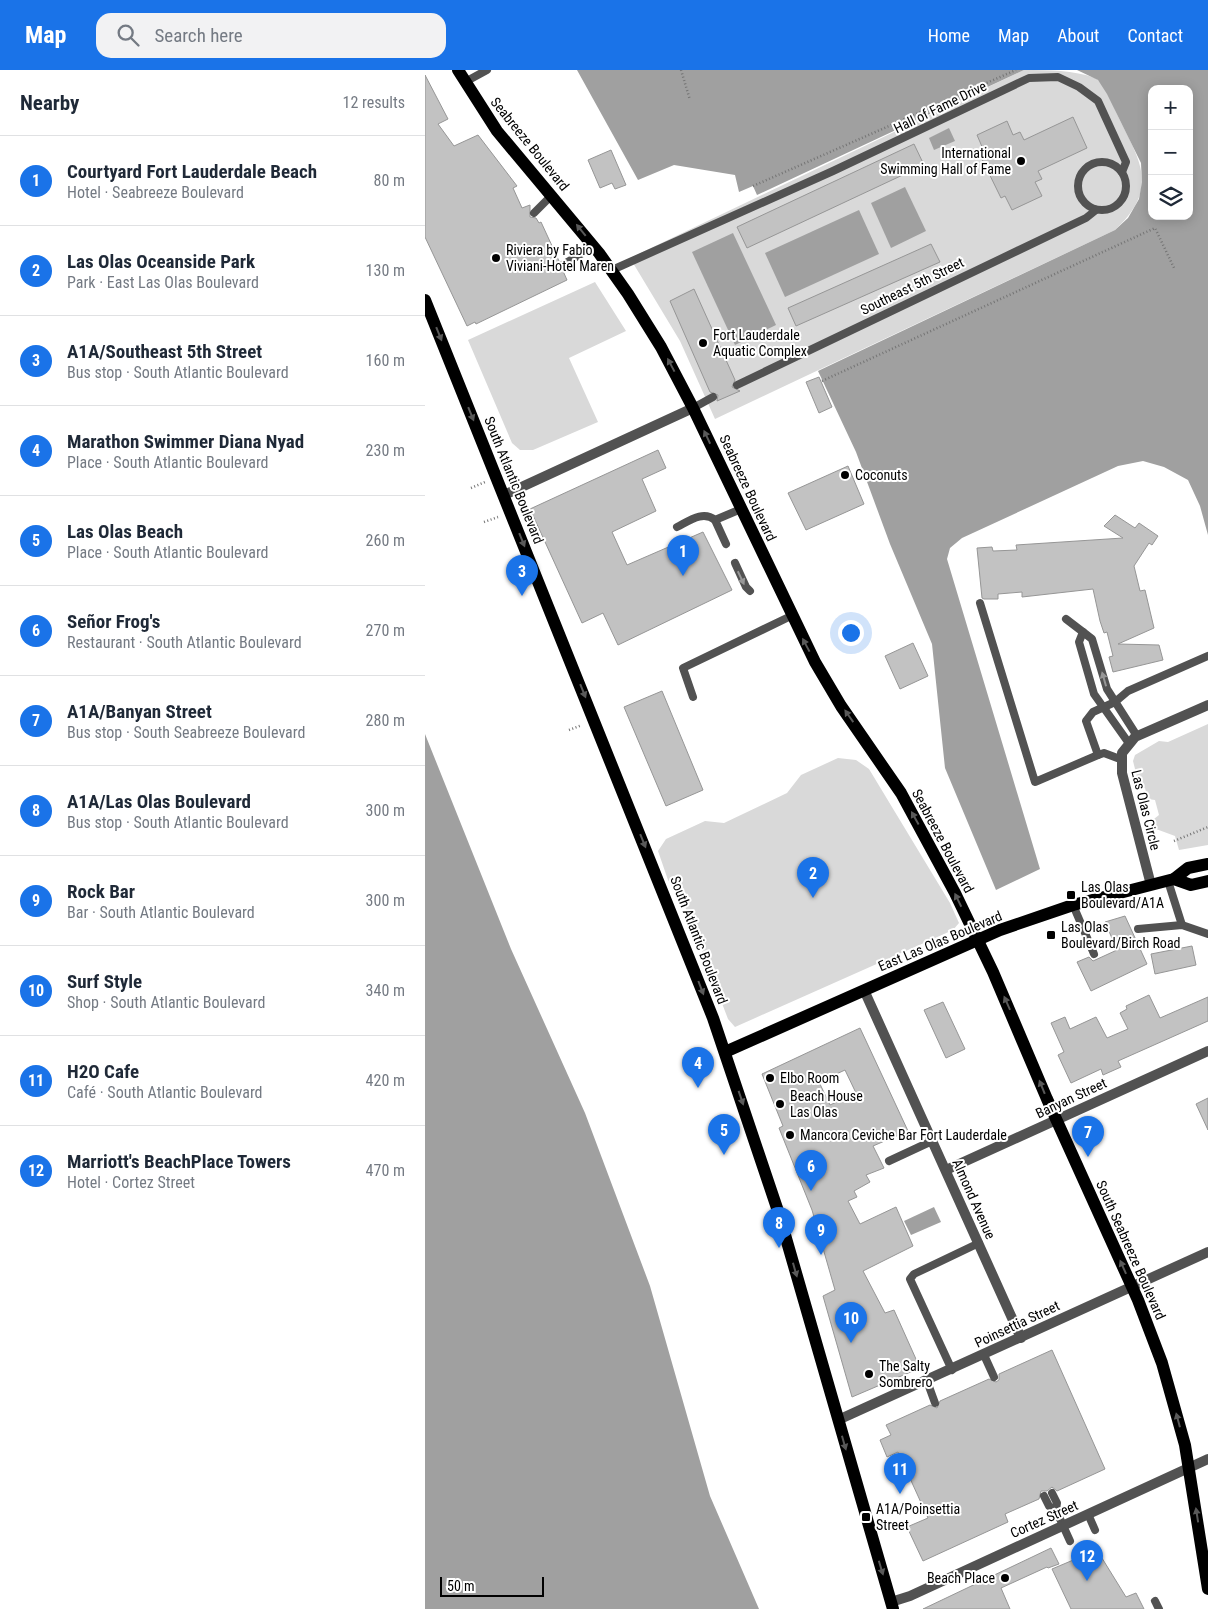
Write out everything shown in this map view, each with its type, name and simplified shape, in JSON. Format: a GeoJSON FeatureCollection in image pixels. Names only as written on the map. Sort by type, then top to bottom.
{"type":"FeatureCollection","features":[{"type":"Feature","properties":{"kind":"main road","name":"Seabreeze Boulevard"},"geometry":{"type":"LineString","coordinates":[[458,70],[497,131],[612,270],[661,347],[693,408],[791,616],[830,688],[908,806],[978,939]]}},
{"type":"Feature","properties":{"kind":"main road","name":"South Atlantic Boulevard"},"geometry":{"type":"LineString","coordinates":[[425,300],[678,927],[725,1052],[776,1205],[892,1605]]}},
{"type":"Feature","properties":{"kind":"main road","name":"East Las Olas Boulevard"},"geometry":{"type":"LineString","coordinates":[[725,1052],[978,939],[1073,905],[1171,880],[1188,868],[1208,864]]}},
{"type":"Feature","properties":{"kind":"main road","name":"East Las Olas Boulevard"},"geometry":{"type":"LineString","coordinates":[[1171,880],[1191,885],[1208,881]]}},
{"type":"Feature","properties":{"kind":"main road","name":"South Seabreeze Boulevard"},"geometry":{"type":"LineString","coordinates":[[978,939],[1027,1048],[1056,1120],[1132,1287],[1166,1376],[1189,1467],[1208,1589]]}},
{"type":"Feature","properties":{"kind":"street"},"geometry":{"type":"LineString","coordinates":[[504,495],[693,408]]}},
{"type":"Feature","properties":{"kind":"street"},"geometry":{"type":"LineString","coordinates":[[1133,739],[1208,705]]}},
{"type":"Feature","properties":{"kind":"street","name":"Las Olas Circle"},"geometry":{"type":"LineString","coordinates":[[1133,739],[1121,759],[1122,773],[1151,885]]}},
{"type":"Feature","properties":{"kind":"street","name":"Almond Avenue"},"geometry":{"type":"LineString","coordinates":[[864,990],[1021,1338]]}},
{"type":"Feature","properties":{"kind":"street","name":"Banyan Street"},"geometry":{"type":"LineString","coordinates":[[946,1170],[1208,1051]]}},
{"type":"Feature","properties":{"kind":"street","name":"Poinsettia Street"},"geometry":{"type":"LineString","coordinates":[[838,1420],[952,1370],[1208,1252]]}},
{"type":"Feature","properties":{"kind":"street","name":"Cortez Street"},"geometry":{"type":"LineString","coordinates":[[892,1605],[1208,1458]]}},
{"type":"Feature","properties":{"kind":"lane"},"geometry":{"type":"LineString","coordinates":[[465,82],[487,70]]}},
{"type":"Feature","properties":{"kind":"lane","name":"Hall of Fame Drive"},"geometry":{"type":"LineString","coordinates":[[612,270],[833,171],[1029,78],[1058,77],[1079,87],[1098,101],[1126,162],[1122,172]]}},
{"type":"Feature","properties":{"kind":"lane"},"geometry":{"type":"LineString","coordinates":[[1097,210],[1089,207],[1078,194],[1077,185],[1083,170],[1097,162],[1105,162],[1113,164],[1122,172]]}},
{"type":"Feature","properties":{"kind":"lane","name":"Southeast 5th Street"},"geometry":{"type":"LineString","coordinates":[[737,385],[1086,218],[1097,210],[1113,208],[1124,197],[1126,182],[1122,172]]}},
{"type":"Feature","properties":{"kind":"lane"},"geometry":{"type":"LineString","coordinates":[[534,214],[551,196]]}},
{"type":"Feature","properties":{"kind":"lane"},"geometry":{"type":"LineString","coordinates":[[561,266],[594,246]]}},
{"type":"Feature","properties":{"kind":"lane"},"geometry":{"type":"LineString","coordinates":[[693,408],[713,397]]}},
{"type":"Feature","properties":{"kind":"lane"},"geometry":{"type":"LineString","coordinates":[[715,520],[741,510]]}},
{"type":"Feature","properties":{"kind":"lane"},"geometry":{"type":"LineString","coordinates":[[677,527],[703,515],[709,515],[715,520],[725,544]]}},
{"type":"Feature","properties":{"kind":"lane"},"geometry":{"type":"LineString","coordinates":[[735,563],[746,587],[750,591]]}},
{"type":"Feature","properties":{"kind":"lane"},"geometry":{"type":"LineString","coordinates":[[980,603],[1035,782],[1104,753],[1121,759]]}},
{"type":"Feature","properties":{"kind":"lane"},"geometry":{"type":"LineString","coordinates":[[693,697],[683,668],[791,616]]}},
{"type":"Feature","properties":{"kind":"lane"},"geometry":{"type":"LineString","coordinates":[[1066,619],[1092,638],[1107,689],[1133,739]]}},
{"type":"Feature","properties":{"kind":"lane"},"geometry":{"type":"LineString","coordinates":[[1083,632],[1079,642],[1094,694],[1133,739]]}},
{"type":"Feature","properties":{"kind":"lane"},"geometry":{"type":"LineString","coordinates":[[1097,755],[1086,721],[1093,712],[1115,702],[1128,691],[1208,656]]}},
{"type":"Feature","properties":{"kind":"lane"},"geometry":{"type":"LineString","coordinates":[[1171,880],[1182,925]]}},
{"type":"Feature","properties":{"kind":"lane"},"geometry":{"type":"LineString","coordinates":[[1073,905],[1095,954]]}},
{"type":"Feature","properties":{"kind":"lane"},"geometry":{"type":"LineString","coordinates":[[1138,930],[1182,925],[1208,934]]}},
{"type":"Feature","properties":{"kind":"lane"},"geometry":{"type":"LineString","coordinates":[[889,1161],[933,1141]]}},
{"type":"Feature","properties":{"kind":"lane"},"geometry":{"type":"LineString","coordinates":[[952,1370],[910,1279],[914,1274],[979,1243]]}},
{"type":"Feature","properties":{"kind":"lane"},"geometry":{"type":"LineString","coordinates":[[984,1355],[994,1377]]}},
{"type":"Feature","properties":{"kind":"lane"},"geometry":{"type":"LineString","coordinates":[[927,1381],[935,1403]]}},
{"type":"Feature","properties":{"kind":"lane"},"geometry":{"type":"LineString","coordinates":[[1048,1495],[1057,1503],[1056,1510],[1069,1541]]}},
{"type":"Feature","properties":{"kind":"lane"},"geometry":{"type":"LineString","coordinates":[[1088,1514],[1095,1530]]}},
{"type":"Feature","properties":{"kind":"lane"},"geometry":{"type":"LineString","coordinates":[[1155,1601],[1159,1609]]}},
{"type":"Feature","properties":{"kind":"path"},"geometry":{"type":"LineString","coordinates":[[681,70],[690,100]]}},
{"type":"Feature","properties":{"kind":"path"},"geometry":{"type":"LineString","coordinates":[[753,186],[1016,70]]}},
{"type":"Feature","properties":{"kind":"path"},"geometry":{"type":"LineString","coordinates":[[822,381],[1155,228],[1175,270]]}},
{"type":"Feature","properties":{"kind":"path"},"geometry":{"type":"LineString","coordinates":[[471,488],[485,482]]}},
{"type":"Feature","properties":{"kind":"path"},"geometry":{"type":"LineString","coordinates":[[484,522],[499,516]]}},
{"type":"Feature","properties":{"kind":"path"},"geometry":{"type":"LineString","coordinates":[[569,730],[582,725]]}},
{"type":"Feature","properties":{"kind":"path"},"geometry":{"type":"LineString","coordinates":[[1174,842],[1208,827]]}},
{"type":"Feature","properties":{"kind":"shaded area"},"geometry":{"type":"Polygon","coordinates":[[[577,70],[1024,70],[757,195],[753,186],[739,192],[735,175],[674,165],[638,180],[577,70]]]}},
{"type":"Feature","properties":{"kind":"shaded area"},"geometry":{"type":"Polygon","coordinates":[[[1024,70],[1078,73],[1095,78],[1102,85],[1133,146],[1141,174],[1138,201],[1129,215],[1115,230],[715,419],[680,341],[630,258],[1024,70]]]}},
{"type":"Feature","properties":{"kind":"shaded area"},"geometry":{"type":"Polygon","coordinates":[[[1077,70],[1208,70],[1208,535],[1200,506],[1188,480],[1164,467],[1143,461],[1118,466],[962,538],[950,548],[947,559],[1040,869],[996,890],[945,768],[932,644],[890,544],[856,452],[818,371],[1115,230],[1128,218],[1139,199],[1142,182],[1141,163],[1107,94],[1098,80],[1077,70]]]}},
{"type":"Feature","properties":{"kind":"shaded area"},"geometry":{"type":"Polygon","coordinates":[[[949,128],[955,141],[934,150],[929,138],[949,128]]]}},
{"type":"Feature","properties":{"kind":"shaded area"},"geometry":{"type":"Polygon","coordinates":[[[905,187],[926,231],[891,248],[871,203],[905,187]]]}},
{"type":"Feature","properties":{"kind":"shaded area"},"geometry":{"type":"Polygon","coordinates":[[[859,210],[879,254],[785,297],[765,253],[859,210]]]}},
{"type":"Feature","properties":{"kind":"shaded area"},"geometry":{"type":"Polygon","coordinates":[[[733,233],[776,325],[735,345],[692,252],[733,233]]]}},
{"type":"Feature","properties":{"kind":"shaded area"},"geometry":{"type":"Polygon","coordinates":[[[595,282],[626,331],[569,358],[598,422],[533,450],[520,450],[512,443],[468,340],[595,282]]]}},
{"type":"Feature","properties":{"kind":"shaded area"},"geometry":{"type":"Polygon","coordinates":[[[1208,724],[1208,845],[1179,850],[1175,836],[1156,829],[1154,819],[1159,815],[1155,800],[1148,799],[1145,788],[1140,789],[1133,761],[1135,755],[1159,741],[1168,742],[1208,724]]]}},
{"type":"Feature","properties":{"kind":"shaded area"},"geometry":{"type":"Polygon","coordinates":[[[425,734],[511,949],[585,1113],[650,1286],[710,1496],[759,1609],[425,1609],[425,734]]]}},
{"type":"Feature","properties":{"kind":"shaded area"},"geometry":{"type":"Polygon","coordinates":[[[838,758],[856,760],[869,769],[950,903],[959,923],[953,930],[735,1027],[728,1019],[684,904],[668,880],[658,851],[666,839],[705,821],[724,823],[787,793],[801,775],[838,758]]]}},
{"type":"Feature","properties":{"kind":"shaded area"},"geometry":{"type":"Polygon","coordinates":[[[934,1207],[941,1222],[911,1235],[904,1221],[934,1207]]]}},
{"type":"Feature","properties":{"kind":"building"},"geometry":{"type":"Polygon","coordinates":[[[425,75],[448,119],[438,124],[454,146],[478,135],[517,186],[513,188],[522,208],[530,205],[530,217],[536,218],[539,223],[541,222],[559,261],[556,268],[563,271],[567,280],[476,324],[475,322],[467,326],[425,237],[425,75]]]}},
{"type":"Feature","properties":{"kind":"building","name":"International Swimming Hall of Fame"},"geometry":{"type":"Polygon","coordinates":[[[1073,117],[1087,148],[1038,171],[1042,179],[1035,182],[1042,196],[1012,210],[1005,196],[1001,198],[978,151],[983,149],[977,135],[1007,121],[1013,135],[1020,132],[1024,140],[1073,117]]]}},
{"type":"Feature","properties":{"kind":"building"},"geometry":{"type":"Polygon","coordinates":[[[914,144],[924,165],[747,248],[737,227],[914,144]]]}},
{"type":"Feature","properties":{"kind":"building"},"geometry":{"type":"Polygon","coordinates":[[[611,150],[626,185],[615,189],[612,183],[600,188],[588,160],[611,150]]]}},
{"type":"Feature","properties":{"kind":"building"},"geometry":{"type":"Polygon","coordinates":[[[931,244],[940,262],[796,326],[788,308],[931,244]]]}},
{"type":"Feature","properties":{"kind":"building","name":"Fort Lauderdale Aquatic Complex"},"geometry":{"type":"Polygon","coordinates":[[[694,289],[735,380],[732,387],[740,391],[717,401],[718,395],[710,392],[670,301],[694,289]]]}},
{"type":"Feature","properties":{"kind":"building"},"geometry":{"type":"Polygon","coordinates":[[[819,377],[832,407],[819,413],[806,382],[819,377]]]}},
{"type":"Feature","properties":{"kind":"building"},"geometry":{"type":"Polygon","coordinates":[[[658,450],[666,468],[642,479],[656,511],[612,532],[627,565],[703,532],[732,590],[618,645],[603,613],[582,623],[530,509],[658,450]]]}},
{"type":"Feature","properties":{"kind":"building"},"geometry":{"type":"Polygon","coordinates":[[[848,466],[864,504],[806,530],[788,493],[848,466]]]}},
{"type":"Feature","properties":{"kind":"building"},"geometry":{"type":"Polygon","coordinates":[[[1115,515],[1135,528],[1139,523],[1158,536],[1152,545],[1149,543],[1134,566],[1140,591],[1145,590],[1154,628],[1118,644],[1159,645],[1163,660],[1113,672],[1109,657],[1113,656],[1107,632],[1104,633],[1100,621],[1093,589],[1022,597],[1022,592],[998,594],[998,599],[984,599],[982,598],[977,548],[992,547],[993,551],[1017,550],[1016,545],[1123,538],[1104,526],[1115,515]]]}},
{"type":"Feature","properties":{"kind":"building"},"geometry":{"type":"Polygon","coordinates":[[[913,643],[928,676],[900,689],[885,656],[913,643]]]}},
{"type":"Feature","properties":{"kind":"building"},"geometry":{"type":"Polygon","coordinates":[[[662,691],[703,790],[666,806],[624,707],[662,691]]]}},
{"type":"Feature","properties":{"kind":"building"},"geometry":{"type":"Polygon","coordinates":[[[1125,916],[1147,964],[1091,991],[1077,962],[1089,957],[1093,961],[1117,950],[1105,922],[1125,916]]]}},
{"type":"Feature","properties":{"kind":"building"},"geometry":{"type":"Polygon","coordinates":[[[1192,946],[1196,965],[1155,974],[1151,954],[1192,946]]]}},
{"type":"Feature","properties":{"kind":"building"},"geometry":{"type":"Polygon","coordinates":[[[1149,995],[1160,1018],[1208,997],[1208,1021],[1118,1061],[1121,1067],[1103,1075],[1101,1069],[1071,1083],[1058,1055],[1064,1052],[1051,1023],[1065,1017],[1070,1029],[1096,1017],[1107,1038],[1128,1029],[1120,1013],[1127,1009],[1126,1006],[1149,995]]]}},
{"type":"Feature","properties":{"kind":"building"},"geometry":{"type":"Polygon","coordinates":[[[943,1002],[965,1049],[946,1058],[924,1010],[943,1002]]]}},
{"type":"Feature","properties":{"kind":"building"},"geometry":{"type":"Polygon","coordinates":[[[860,1028],[908,1131],[873,1146],[884,1168],[866,1175],[870,1182],[854,1191],[857,1197],[848,1201],[860,1224],[896,1207],[913,1246],[863,1271],[885,1313],[894,1310],[920,1368],[852,1397],[823,1296],[835,1290],[812,1210],[779,1128],[783,1126],[762,1074],[860,1028]],[[845,1070],[819,1082],[830,1105],[856,1093],[845,1070]]]}},
{"type":"Feature","properties":{"kind":"building"},"geometry":{"type":"Polygon","coordinates":[[[1208,1098],[1208,1130],[1196,1104],[1208,1098]]]}},
{"type":"Feature","properties":{"kind":"building"},"geometry":{"type":"Polygon","coordinates":[[[1052,1350],[1105,1469],[1057,1491],[1052,1487],[1047,1491],[1041,1491],[1039,1499],[1005,1514],[1008,1522],[923,1561],[907,1527],[928,1518],[898,1452],[887,1457],[880,1440],[891,1435],[886,1425],[930,1405],[937,1408],[940,1401],[989,1379],[996,1382],[999,1380],[999,1374],[1052,1350]]]}},
{"type":"Feature","properties":{"kind":"building","name":"Beach Place"},"geometry":{"type":"Polygon","coordinates":[[[1051,1548],[1059,1564],[1047,1567],[1001,1588],[1010,1609],[923,1609],[1051,1548]]]}},
{"type":"Feature","properties":{"kind":"building"},"geometry":{"type":"Polygon","coordinates":[[[1097,1550],[1126,1597],[1136,1593],[1144,1609],[1071,1609],[1052,1569],[1097,1550]]]}},
{"type":"Feature","properties":{"kind":"place","name":"International Swimming Hall of Fame"},"geometry":{"type":"Point","coordinates":[1021,161]}},
{"type":"Feature","properties":{"kind":"place","name":"Riviera by Fabio Viviani-Hotel Maren"},"geometry":{"type":"Point","coordinates":[496,258]}},
{"type":"Feature","properties":{"kind":"place","name":"Fort Lauderdale Aquatic Complex"},"geometry":{"type":"Point","coordinates":[703,343]}},
{"type":"Feature","properties":{"kind":"place","name":"Coconuts"},"geometry":{"type":"Point","coordinates":[845,475]}},
{"type":"Feature","properties":{"kind":"place","name":"Courtyard Fort Lauderdale Beach"},"geometry":{"type":"Point","coordinates":[683,576]}},
{"type":"Feature","properties":{"kind":"place","name":"A1A/Southeast 5th Street"},"geometry":{"type":"Point","coordinates":[522,596]}},
{"type":"Feature","properties":{"kind":"place","name":"Las Olas Boulevard/A1A"},"geometry":{"type":"Point","coordinates":[1071,895]}},
{"type":"Feature","properties":{"kind":"place","name":"Las Olas Oceanside Park"},"geometry":{"type":"Point","coordinates":[813,898]}},
{"type":"Feature","properties":{"kind":"place","name":"Las Olas Boulevard/Birch Road"},"geometry":{"type":"Point","coordinates":[1051,935]}},
{"type":"Feature","properties":{"kind":"place","name":"Elbo Room"},"geometry":{"type":"Point","coordinates":[770,1078]}},
{"type":"Feature","properties":{"kind":"place","name":"Marathon Swimmer Diana Nyad"},"geometry":{"type":"Point","coordinates":[698,1088]}},
{"type":"Feature","properties":{"kind":"place","name":"Beach House Las Olas"},"geometry":{"type":"Point","coordinates":[780,1104]}},
{"type":"Feature","properties":{"kind":"place","name":"Mancora Ceviche Bar Fort Lauderdale"},"geometry":{"type":"Point","coordinates":[790,1135]}},
{"type":"Feature","properties":{"kind":"place","name":"Las Olas Beach"},"geometry":{"type":"Point","coordinates":[724,1155]}},
{"type":"Feature","properties":{"kind":"place","name":"A1A/Banyan Street"},"geometry":{"type":"Point","coordinates":[1088,1157]}},
{"type":"Feature","properties":{"kind":"place","name":"Señor Frog's"},"geometry":{"type":"Point","coordinates":[811,1191]}},
{"type":"Feature","properties":{"kind":"place","name":"A1A/Las Olas Boulevard"},"geometry":{"type":"Point","coordinates":[779,1248]}},
{"type":"Feature","properties":{"kind":"place","name":"Rock Bar"},"geometry":{"type":"Point","coordinates":[821,1255]}},
{"type":"Feature","properties":{"kind":"place","name":"Surf Style"},"geometry":{"type":"Point","coordinates":[851,1343]}},
{"type":"Feature","properties":{"kind":"place","name":"The Salty Sombrero"},"geometry":{"type":"Point","coordinates":[869,1374]}},
{"type":"Feature","properties":{"kind":"place","name":"H2O Cafe"},"geometry":{"type":"Point","coordinates":[900,1494]}},
{"type":"Feature","properties":{"kind":"place","name":"A1A/Poinsettia Street"},"geometry":{"type":"Point","coordinates":[866,1517]}},
{"type":"Feature","properties":{"kind":"place","name":"Beach Place"},"geometry":{"type":"Point","coordinates":[1005,1578]}},
{"type":"Feature","properties":{"kind":"place","name":"Marriott's BeachPlace Towers"},"geometry":{"type":"Point","coordinates":[1087,1581]}}]}
